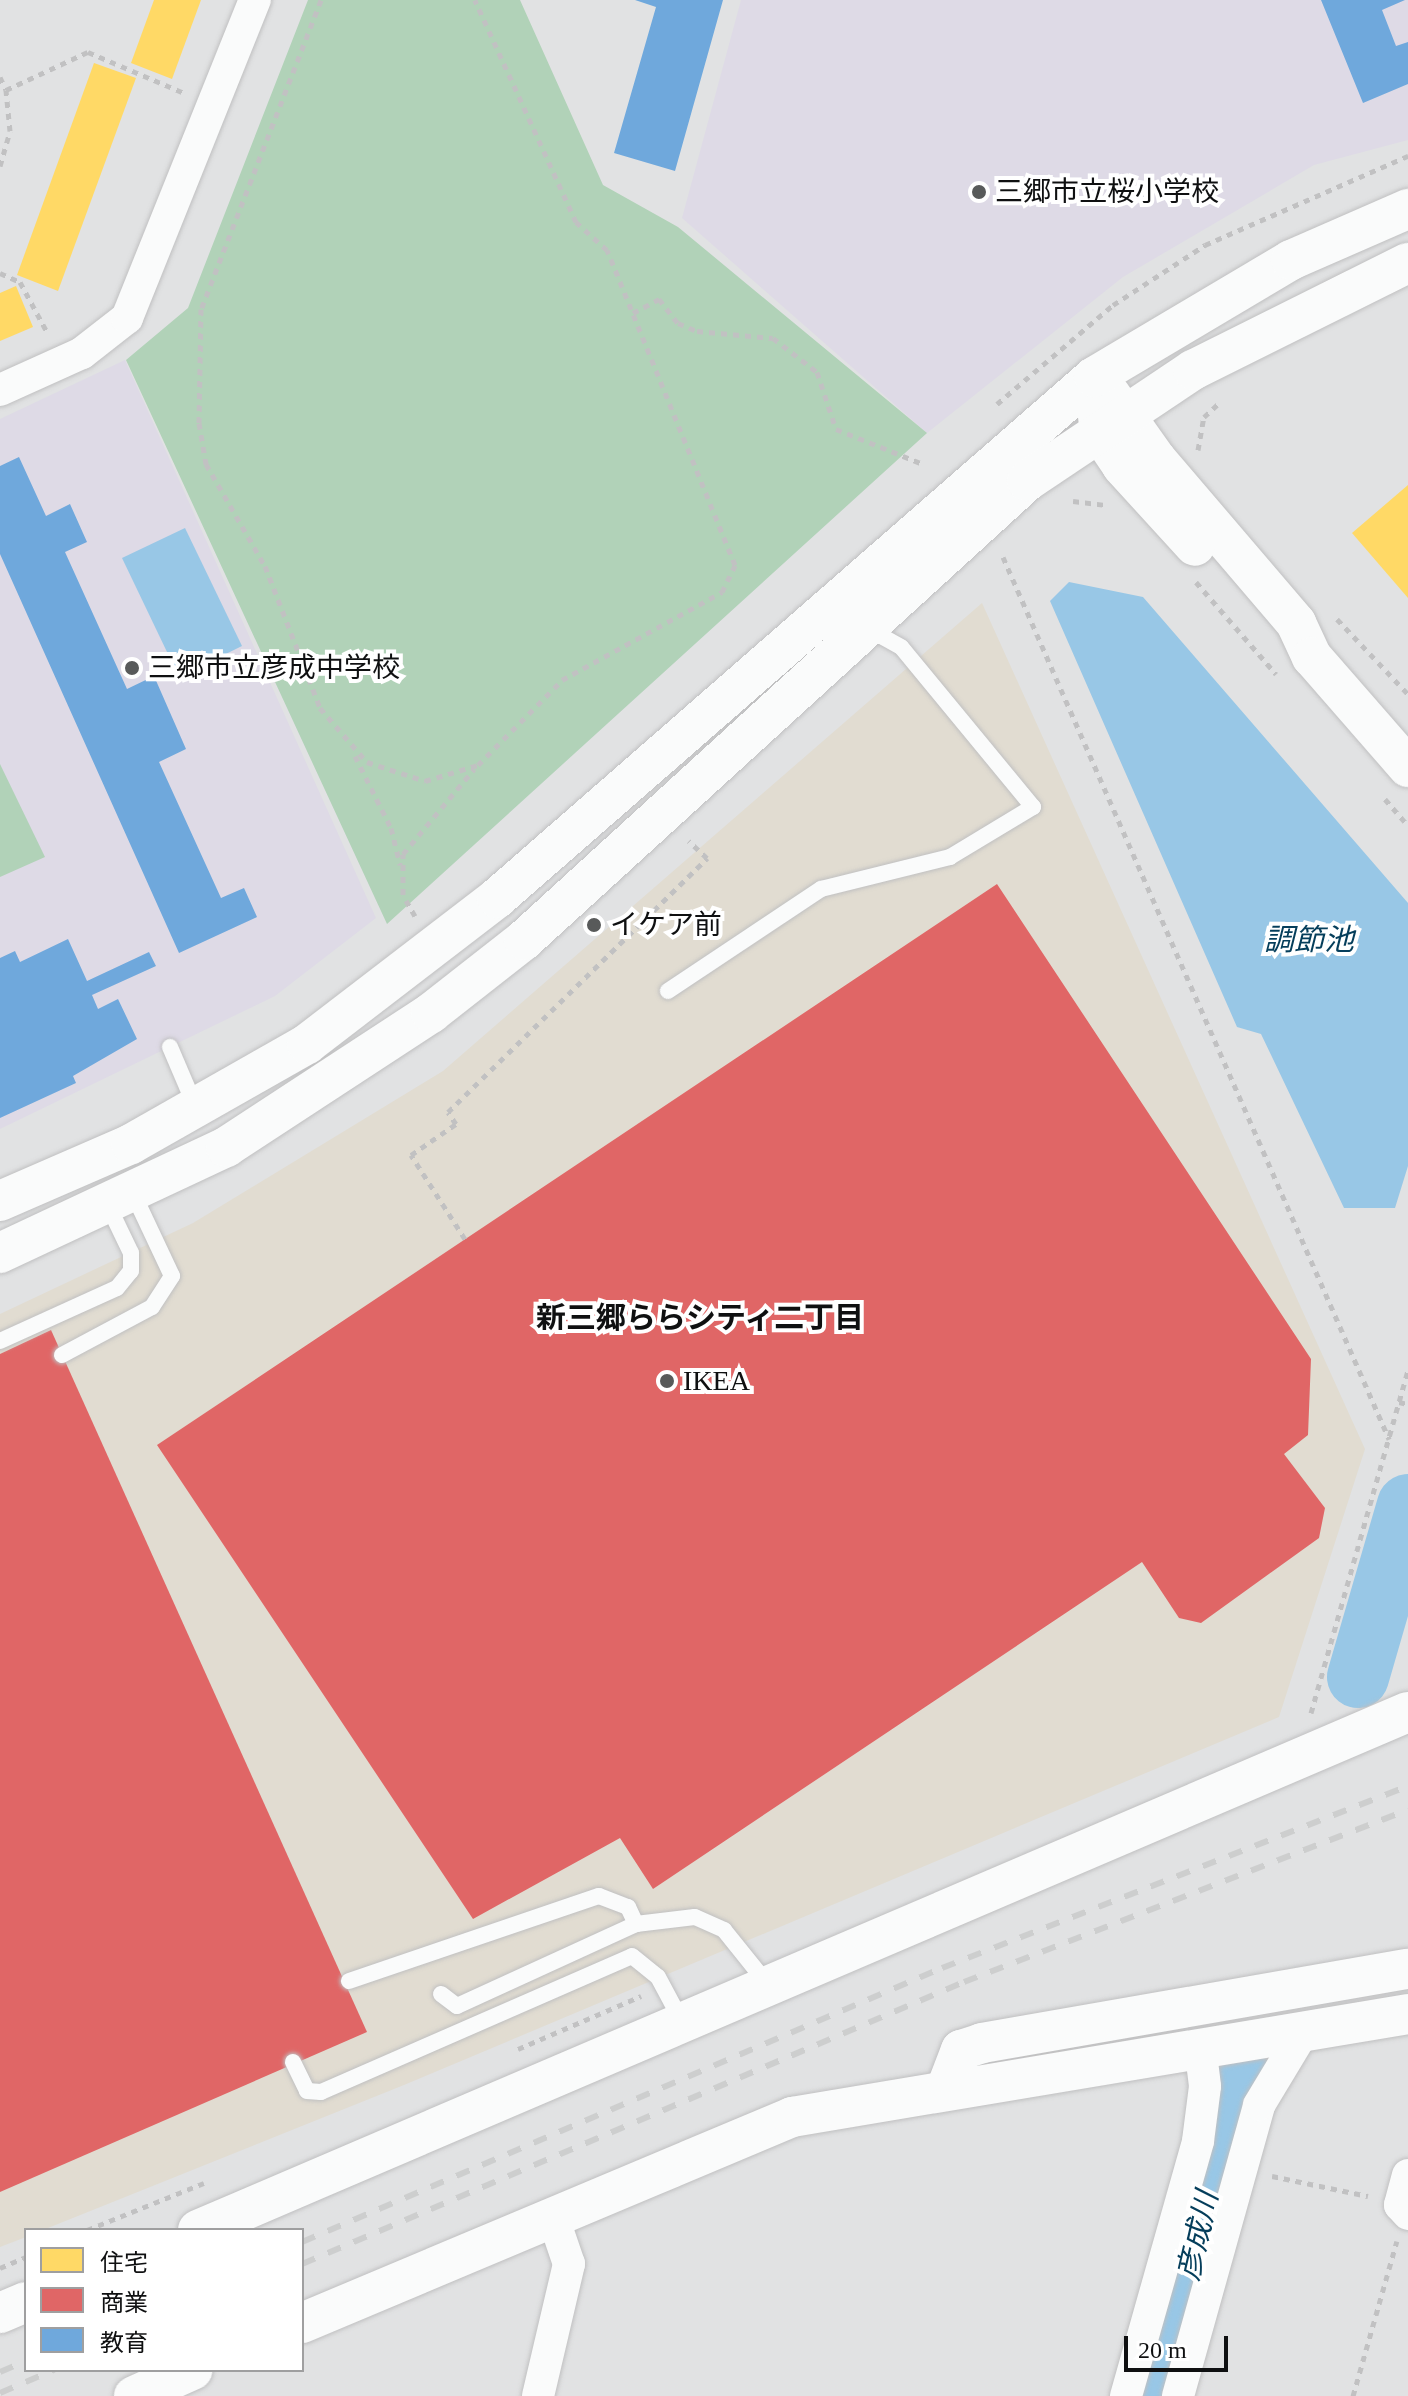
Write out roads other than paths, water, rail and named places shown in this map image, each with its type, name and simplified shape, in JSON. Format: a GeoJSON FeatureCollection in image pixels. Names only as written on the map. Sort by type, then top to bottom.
{"type":"FeatureCollection","features":[{"type":"Feature","properties":{"kind":"street"},"geometry":{"type":"LineString","coordinates":[[0,390],[101,343],[141,296],[255,0]]}},
{"type":"Feature","properties":{"kind":"street"},"geometry":{"type":"LineString","coordinates":[[0,1201],[197,1110],[411,970],[1094,377],[1291,260],[1408,209]]}},
{"type":"Feature","properties":{"kind":"street"},"geometry":{"type":"LineString","coordinates":[[0,1253],[121,1199],[226,1147],[431,1013],[524,940],[983,518],[1193,370],[1408,263]]}},
{"type":"Feature","properties":{"kind":"street"},"geometry":{"type":"LineString","coordinates":[[1094,377],[1115,423],[1156,459],[1296,623],[1298,671],[1393,778]]}},
{"type":"Feature","properties":{"kind":"street"},"geometry":{"type":"LineString","coordinates":[[203,2228],[681,2020],[769,1986],[1408,1712]]}},
{"type":"Feature","properties":{"kind":"street"},"geometry":{"type":"LineString","coordinates":[[946,2089],[961,2050],[982,2043],[1397,1971]]}},
{"type":"Feature","properties":{"kind":"street"},"geometry":{"type":"LineString","coordinates":[[304,2322],[792,2117],[1408,2014]]}},
{"type":"Feature","properties":{"kind":"street"},"geometry":{"type":"LineString","coordinates":[[1178,2396],[1238,2167],[1259,2105],[1303,2032]]}},
{"type":"Feature","properties":{"kind":"street"},"geometry":{"type":"LineString","coordinates":[[1126,2396],[1198,2141],[1205,2086],[1200,2047]]}},
{"type":"Feature","properties":{"kind":"street"},"geometry":{"type":"LineString","coordinates":[[538,2396],[569,2264],[553,2217]]}},
{"type":"Feature","properties":{"kind":"street"},"geometry":{"type":"LineString","coordinates":[[0,2313],[24,2303]]}},
{"type":"Feature","properties":{"kind":"street"},"geometry":{"type":"LineString","coordinates":[[134,2396],[188,2372]]}},
{"type":"Feature","properties":{"kind":"lane"},"geometry":{"type":"LineString","coordinates":[[668,991],[821,889],[950,857],[1033,807],[901,647],[866,627]]}},
{"type":"Feature","properties":{"kind":"lane"},"geometry":{"type":"LineString","coordinates":[[170,1047],[197,1110]]}},
{"type":"Feature","properties":{"kind":"lane"},"geometry":{"type":"LineString","coordinates":[[0,1341],[117,1288],[131,1271],[131,1253],[121,1199]]}},
{"type":"Feature","properties":{"kind":"lane"},"geometry":{"type":"LineString","coordinates":[[62,1355],[152,1307],[172,1276],[121,1199]]}},
{"type":"Feature","properties":{"kind":"lane"},"geometry":{"type":"LineString","coordinates":[[349,1981],[599,1896],[628,1907],[636,1924]]}},
{"type":"Feature","properties":{"kind":"lane"},"geometry":{"type":"LineString","coordinates":[[441,1994],[457,2006],[636,1924],[695,1917],[724,1930],[769,1986]]}},
{"type":"Feature","properties":{"kind":"lane"},"geometry":{"type":"LineString","coordinates":[[293,2062],[307,2091],[321,2092],[632,1956],[658,1977],[681,2020]]}},
{"type":"Feature","properties":{"kind":"water"},"geometry":{"type":"Polygon","coordinates":[[[185,528],[242,646],[179,677],[122,558],[185,528]]]}},
{"type":"Feature","properties":{"kind":"water","name":"調節池"},"geometry":{"type":"Polygon","coordinates":[[[1069,582],[1143,597],[1408,903],[1408,1166],[1395,1208],[1344,1208],[1261,1034],[1237,1027],[1050,601],[1069,582]]]}},
{"type":"Feature","properties":{"kind":"waterway","name":"彦成川"},"geometry":{"type":"LineString","coordinates":[[1358,1677],[1408,1505]]}},
{"type":"Feature","properties":{"kind":"waterway","name":"彦成川"},"geometry":{"type":"LineString","coordinates":[[1155,2396],[1240,2075]]}},
{"type":"Feature","properties":{"kind":"railway"},"geometry":{"type":"LineString","coordinates":[[304,2241],[942,1968],[1408,1786]]}},
{"type":"Feature","properties":{"kind":"railway"},"geometry":{"type":"LineString","coordinates":[[304,2263],[964,1982],[1408,1810]]}},
{"type":"Feature","properties":{"kind":"railway"},"geometry":{"type":"LineString","coordinates":[[0,2372],[24,2362]]}},
{"type":"Feature","properties":{"kind":"railway"},"geometry":{"type":"LineString","coordinates":[[0,2393],[49,2372]]}},
{"type":"Feature","properties":{"kind":"place","name":"三郷市立桜小学校"},"geometry":{"type":"Point","coordinates":[979,192]}},
{"type":"Feature","properties":{"kind":"place","name":"三郷市立彦成中学校"},"geometry":{"type":"Point","coordinates":[132,668]}},
{"type":"Feature","properties":{"kind":"place","name":"イケア前"},"geometry":{"type":"Point","coordinates":[594,925]}},
{"type":"Feature","properties":{"kind":"place","name":"IKEA"},"geometry":{"type":"Point","coordinates":[667,1381]}},
{"type":"Feature","properties":{"kind":"district","name":"新三郷ららシティ二丁目"},"geometry":{"type":"Point","coordinates":[700,1318]}}]}
